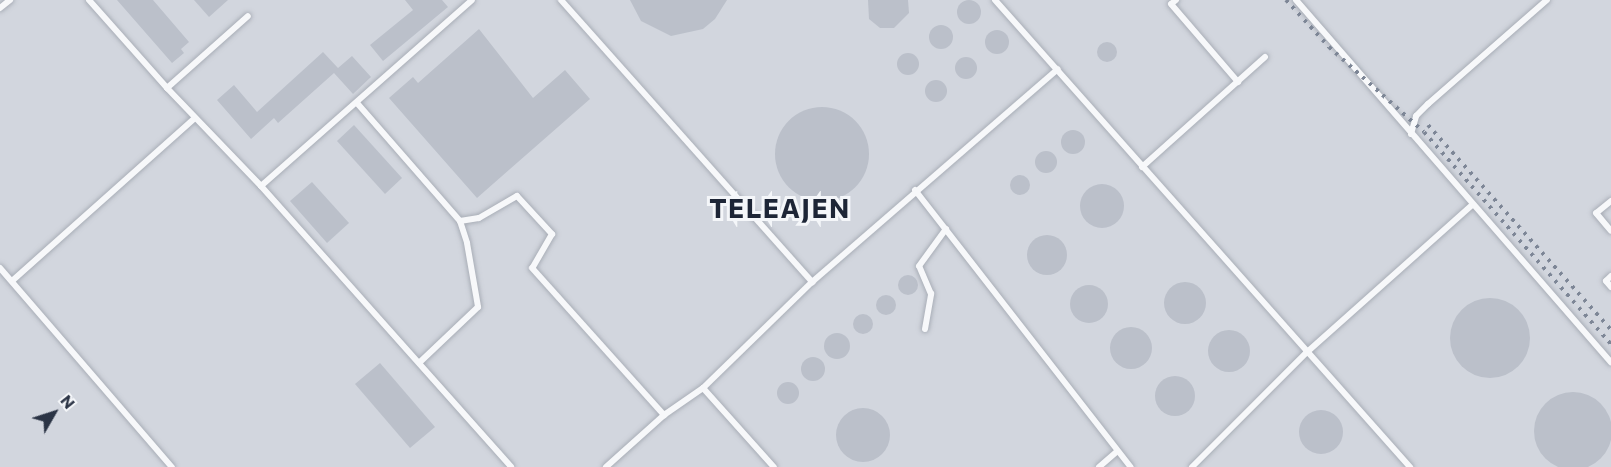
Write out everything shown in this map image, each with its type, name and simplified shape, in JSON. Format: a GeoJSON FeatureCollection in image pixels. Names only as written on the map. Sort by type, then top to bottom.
{"type":"FeatureCollection","features":[{"type":"Feature","properties":{"kind":"lane"},"geometry":{"type":"LineString","coordinates":[[0,8],[10,0]]}},
{"type":"Feature","properties":{"kind":"lane"},"geometry":{"type":"LineString","coordinates":[[89,0],[167,88],[261,186],[511,467]]}},
{"type":"Feature","properties":{"kind":"lane"},"geometry":{"type":"LineString","coordinates":[[261,186],[472,0]]}},
{"type":"Feature","properties":{"kind":"lane"},"geometry":{"type":"LineString","coordinates":[[561,0],[812,282]]}},
{"type":"Feature","properties":{"kind":"lane"},"geometry":{"type":"LineString","coordinates":[[994,0],[1058,69],[1306,353],[1410,467]]}},
{"type":"Feature","properties":{"kind":"lane"},"geometry":{"type":"LineString","coordinates":[[1176,0],[1171,4],[1238,82]]}},
{"type":"Feature","properties":{"kind":"lane"},"geometry":{"type":"LineString","coordinates":[[1296,0],[1611,362]]}},
{"type":"Feature","properties":{"kind":"lane"},"geometry":{"type":"LineString","coordinates":[[1411,134],[1416,116],[1428,104],[1547,0]]}},
{"type":"Feature","properties":{"kind":"lane"},"geometry":{"type":"LineString","coordinates":[[167,88],[248,16]]}},
{"type":"Feature","properties":{"kind":"lane"},"geometry":{"type":"LineString","coordinates":[[1142,167],[1265,57]]}},
{"type":"Feature","properties":{"kind":"lane"},"geometry":{"type":"LineString","coordinates":[[606,467],[664,415],[703,387],[812,282],[915,190],[1058,69]]}},
{"type":"Feature","properties":{"kind":"lane"},"geometry":{"type":"LineString","coordinates":[[357,103],[460,221],[476,280],[478,308],[419,363]]}},
{"type":"Feature","properties":{"kind":"lane"},"geometry":{"type":"LineString","coordinates":[[12,281],[195,118]]}},
{"type":"Feature","properties":{"kind":"lane"},"geometry":{"type":"LineString","coordinates":[[915,190],[1116,452],[1131,467]]}},
{"type":"Feature","properties":{"kind":"lane"},"geometry":{"type":"LineString","coordinates":[[460,221],[479,218],[517,196],[552,234],[532,267],[664,415]]}},
{"type":"Feature","properties":{"kind":"lane"},"geometry":{"type":"LineString","coordinates":[[1611,201],[1596,213],[1611,231]]}},
{"type":"Feature","properties":{"kind":"lane"},"geometry":{"type":"LineString","coordinates":[[1192,467],[1306,353],[1473,205]]}},
{"type":"Feature","properties":{"kind":"lane"},"geometry":{"type":"LineString","coordinates":[[925,329],[932,294],[919,274],[918,266],[946,229]]}},
{"type":"Feature","properties":{"kind":"lane"},"geometry":{"type":"LineString","coordinates":[[0,268],[172,467]]}},
{"type":"Feature","properties":{"kind":"lane"},"geometry":{"type":"LineString","coordinates":[[1611,276],[1606,281],[1611,287]]}},
{"type":"Feature","properties":{"kind":"lane"},"geometry":{"type":"LineString","coordinates":[[703,387],[774,467]]}},
{"type":"Feature","properties":{"kind":"lane"},"geometry":{"type":"LineString","coordinates":[[1099,467],[1116,452]]}},
{"type":"Feature","properties":{"kind":"shaded area"},"geometry":{"type":"Polygon","coordinates":[[[0,0],[1611,0],[1611,467],[0,467],[0,0]]]}},
{"type":"Feature","properties":{"kind":"building"},"geometry":{"type":"Polygon","coordinates":[[[117,0],[153,0],[189,42],[181,49],[184,53],[172,63],[117,0]]]}},
{"type":"Feature","properties":{"kind":"building"},"geometry":{"type":"Polygon","coordinates":[[[194,0],[228,0],[209,17],[194,0]]]}},
{"type":"Feature","properties":{"kind":"building"},"geometry":{"type":"Polygon","coordinates":[[[405,0],[442,0],[448,7],[383,61],[370,45],[413,10],[405,0]]]}},
{"type":"Feature","properties":{"kind":"building"},"geometry":{"type":"Polygon","coordinates":[[[630,0],[727,0],[715,19],[703,29],[671,36],[641,21],[630,0]]]}},
{"type":"Feature","properties":{"kind":"building"},"geometry":{"type":"Polygon","coordinates":[[[868,0],[908,0],[909,13],[894,28],[880,28],[869,19],[868,0]]]}},
{"type":"Feature","properties":{"kind":"building"},"geometry":{"type":"Polygon","coordinates":[[[969,0],[978,3],[981,12],[978,21],[969,24],[960,21],[957,12],[960,3],[969,0]]]}},
{"type":"Feature","properties":{"kind":"building"},"geometry":{"type":"Polygon","coordinates":[[[941,25],[946,26],[952,32],[952,42],[946,48],[941,49],[936,48],[930,42],[929,37],[930,32],[936,26],[941,25]]]}},
{"type":"Feature","properties":{"kind":"building"},"geometry":{"type":"Polygon","coordinates":[[[479,29],[533,98],[565,70],[590,99],[477,198],[389,98],[413,77],[418,83],[479,29]]]}},
{"type":"Feature","properties":{"kind":"building"},"geometry":{"type":"Polygon","coordinates":[[[997,30],[1005,34],[1009,42],[1005,50],[997,54],[989,50],[985,42],[989,34],[997,30]]]}},
{"type":"Feature","properties":{"kind":"building"},"geometry":{"type":"Polygon","coordinates":[[[1107,42],[1114,45],[1117,52],[1114,59],[1107,62],[1100,59],[1097,52],[1100,45],[1107,42]]]}},
{"type":"Feature","properties":{"kind":"building"},"geometry":{"type":"Polygon","coordinates":[[[323,52],[338,68],[352,56],[371,77],[353,94],[334,73],[278,123],[274,118],[251,139],[217,100],[234,85],[257,112],[323,52]]]}},
{"type":"Feature","properties":{"kind":"building"},"geometry":{"type":"Polygon","coordinates":[[[908,53],[916,56],[919,64],[916,72],[908,75],[900,72],[897,64],[900,56],[908,53]]]}},
{"type":"Feature","properties":{"kind":"building"},"geometry":{"type":"Polygon","coordinates":[[[966,57],[974,60],[977,68],[974,76],[966,79],[958,76],[955,68],[958,60],[966,57]]]}},
{"type":"Feature","properties":{"kind":"building"},"geometry":{"type":"Polygon","coordinates":[[[936,80],[944,83],[947,91],[944,99],[936,102],[928,99],[925,91],[928,83],[936,80]]]}},
{"type":"Feature","properties":{"kind":"building"},"geometry":{"type":"Polygon","coordinates":[[[822,107],[840,111],[855,121],[865,136],[869,154],[865,172],[855,187],[840,197],[822,201],[804,197],[789,187],[779,172],[775,154],[779,136],[789,121],[804,111],[822,107]]]}},
{"type":"Feature","properties":{"kind":"building"},"geometry":{"type":"Polygon","coordinates":[[[354,125],[402,178],[385,194],[337,141],[354,125]]]}},
{"type":"Feature","properties":{"kind":"building"},"geometry":{"type":"Polygon","coordinates":[[[1073,130],[1081,134],[1085,142],[1081,150],[1073,154],[1065,150],[1061,142],[1065,134],[1073,130]]]}},
{"type":"Feature","properties":{"kind":"building"},"geometry":{"type":"Polygon","coordinates":[[[1046,151],[1054,154],[1057,162],[1054,170],[1046,173],[1038,170],[1035,162],[1038,154],[1046,151]]]}},
{"type":"Feature","properties":{"kind":"building"},"geometry":{"type":"Polygon","coordinates":[[[1016,175],[1024,175],[1030,181],[1030,189],[1024,195],[1016,195],[1010,189],[1010,181],[1016,175]]]}},
{"type":"Feature","properties":{"kind":"building"},"geometry":{"type":"Polygon","coordinates":[[[312,182],[349,223],[327,243],[290,201],[312,182]]]}},
{"type":"Feature","properties":{"kind":"building"},"geometry":{"type":"Polygon","coordinates":[[[1102,184],[1118,190],[1124,206],[1118,222],[1102,228],[1086,222],[1080,206],[1086,190],[1102,184]]]}},
{"type":"Feature","properties":{"kind":"building"},"geometry":{"type":"Polygon","coordinates":[[[1047,235],[1055,236],[1061,241],[1066,247],[1066,263],[1061,269],[1055,274],[1047,275],[1039,274],[1033,269],[1028,263],[1027,255],[1028,247],[1033,241],[1039,236],[1047,235]]]}},
{"type":"Feature","properties":{"kind":"building"},"geometry":{"type":"Polygon","coordinates":[[[908,275],[915,278],[918,285],[915,292],[908,295],[901,292],[898,285],[901,278],[908,275]]]}},
{"type":"Feature","properties":{"kind":"building"},"geometry":{"type":"Polygon","coordinates":[[[1185,282],[1193,283],[1200,288],[1205,295],[1205,311],[1200,318],[1193,323],[1185,324],[1177,323],[1170,318],[1165,311],[1164,303],[1165,295],[1170,288],[1177,283],[1185,282]]]}},
{"type":"Feature","properties":{"kind":"building"},"geometry":{"type":"Polygon","coordinates":[[[1089,285],[1103,290],[1108,304],[1103,318],[1089,323],[1075,318],[1070,304],[1075,290],[1089,285]]]}},
{"type":"Feature","properties":{"kind":"building"},"geometry":{"type":"Polygon","coordinates":[[[886,295],[893,298],[896,305],[893,312],[886,315],[879,312],[876,305],[879,298],[886,295]]]}},
{"type":"Feature","properties":{"kind":"building"},"geometry":{"type":"Polygon","coordinates":[[[1490,298],[1505,301],[1518,310],[1527,323],[1530,338],[1527,353],[1518,366],[1505,375],[1490,378],[1475,375],[1462,366],[1453,353],[1450,338],[1453,323],[1462,310],[1475,301],[1490,298]]]}},
{"type":"Feature","properties":{"kind":"building"},"geometry":{"type":"Polygon","coordinates":[[[863,314],[870,317],[873,324],[870,331],[863,334],[856,331],[853,324],[856,317],[863,314]]]}},
{"type":"Feature","properties":{"kind":"building"},"geometry":{"type":"Polygon","coordinates":[[[1131,327],[1139,328],[1146,333],[1151,340],[1151,356],[1146,363],[1139,368],[1131,369],[1123,368],[1116,363],[1111,356],[1110,348],[1111,340],[1116,333],[1123,328],[1131,327]]]}},
{"type":"Feature","properties":{"kind":"building"},"geometry":{"type":"Polygon","coordinates":[[[1229,330],[1244,336],[1250,351],[1244,366],[1229,372],[1214,366],[1208,351],[1214,336],[1229,330]]]}},
{"type":"Feature","properties":{"kind":"building"},"geometry":{"type":"Polygon","coordinates":[[[837,333],[846,337],[850,346],[846,355],[837,359],[828,355],[824,346],[828,337],[837,333]]]}},
{"type":"Feature","properties":{"kind":"building"},"geometry":{"type":"Polygon","coordinates":[[[813,357],[818,358],[824,364],[824,374],[818,380],[813,381],[808,380],[802,374],[801,369],[802,364],[808,358],[813,357]]]}},
{"type":"Feature","properties":{"kind":"building"},"geometry":{"type":"Polygon","coordinates":[[[380,363],[435,427],[410,448],[355,384],[380,363]]]}},
{"type":"Feature","properties":{"kind":"building"},"geometry":{"type":"Polygon","coordinates":[[[1175,376],[1183,377],[1189,382],[1194,388],[1194,404],[1189,410],[1183,415],[1175,416],[1167,415],[1161,410],[1156,404],[1155,396],[1156,388],[1161,382],[1167,377],[1175,376]]]}},
{"type":"Feature","properties":{"kind":"building"},"geometry":{"type":"Polygon","coordinates":[[[784,382],[792,382],[799,389],[799,397],[792,404],[784,404],[777,397],[777,389],[784,382]]]}},
{"type":"Feature","properties":{"kind":"building"},"geometry":{"type":"Polygon","coordinates":[[[1573,392],[1588,395],[1605,409],[1612,431],[1609,446],[1595,463],[1573,470],[1558,467],[1541,453],[1534,431],[1537,416],[1551,399],[1573,392]]]}},
{"type":"Feature","properties":{"kind":"building"},"geometry":{"type":"Polygon","coordinates":[[[858,408],[868,408],[878,412],[886,420],[890,435],[886,450],[878,458],[868,462],[858,462],[848,458],[840,450],[836,440],[836,430],[840,420],[848,412],[858,408]]]}},
{"type":"Feature","properties":{"kind":"building"},"geometry":{"type":"Polygon","coordinates":[[[1321,410],[1336,417],[1343,432],[1336,447],[1321,454],[1306,447],[1299,432],[1306,417],[1321,410]]]}},
{"type":"Feature","properties":{"kind":"railway"},"geometry":{"type":"LineString","coordinates":[[1286,0],[1329,47],[1424,132],[1611,344]]}},
{"type":"Feature","properties":{"kind":"railway"},"geometry":{"type":"LineString","coordinates":[[1428,125],[1611,330]]}},
{"type":"Feature","properties":{"kind":"district","name":"TELEAJEN"},"geometry":{"type":"Point","coordinates":[780,208]}}]}
